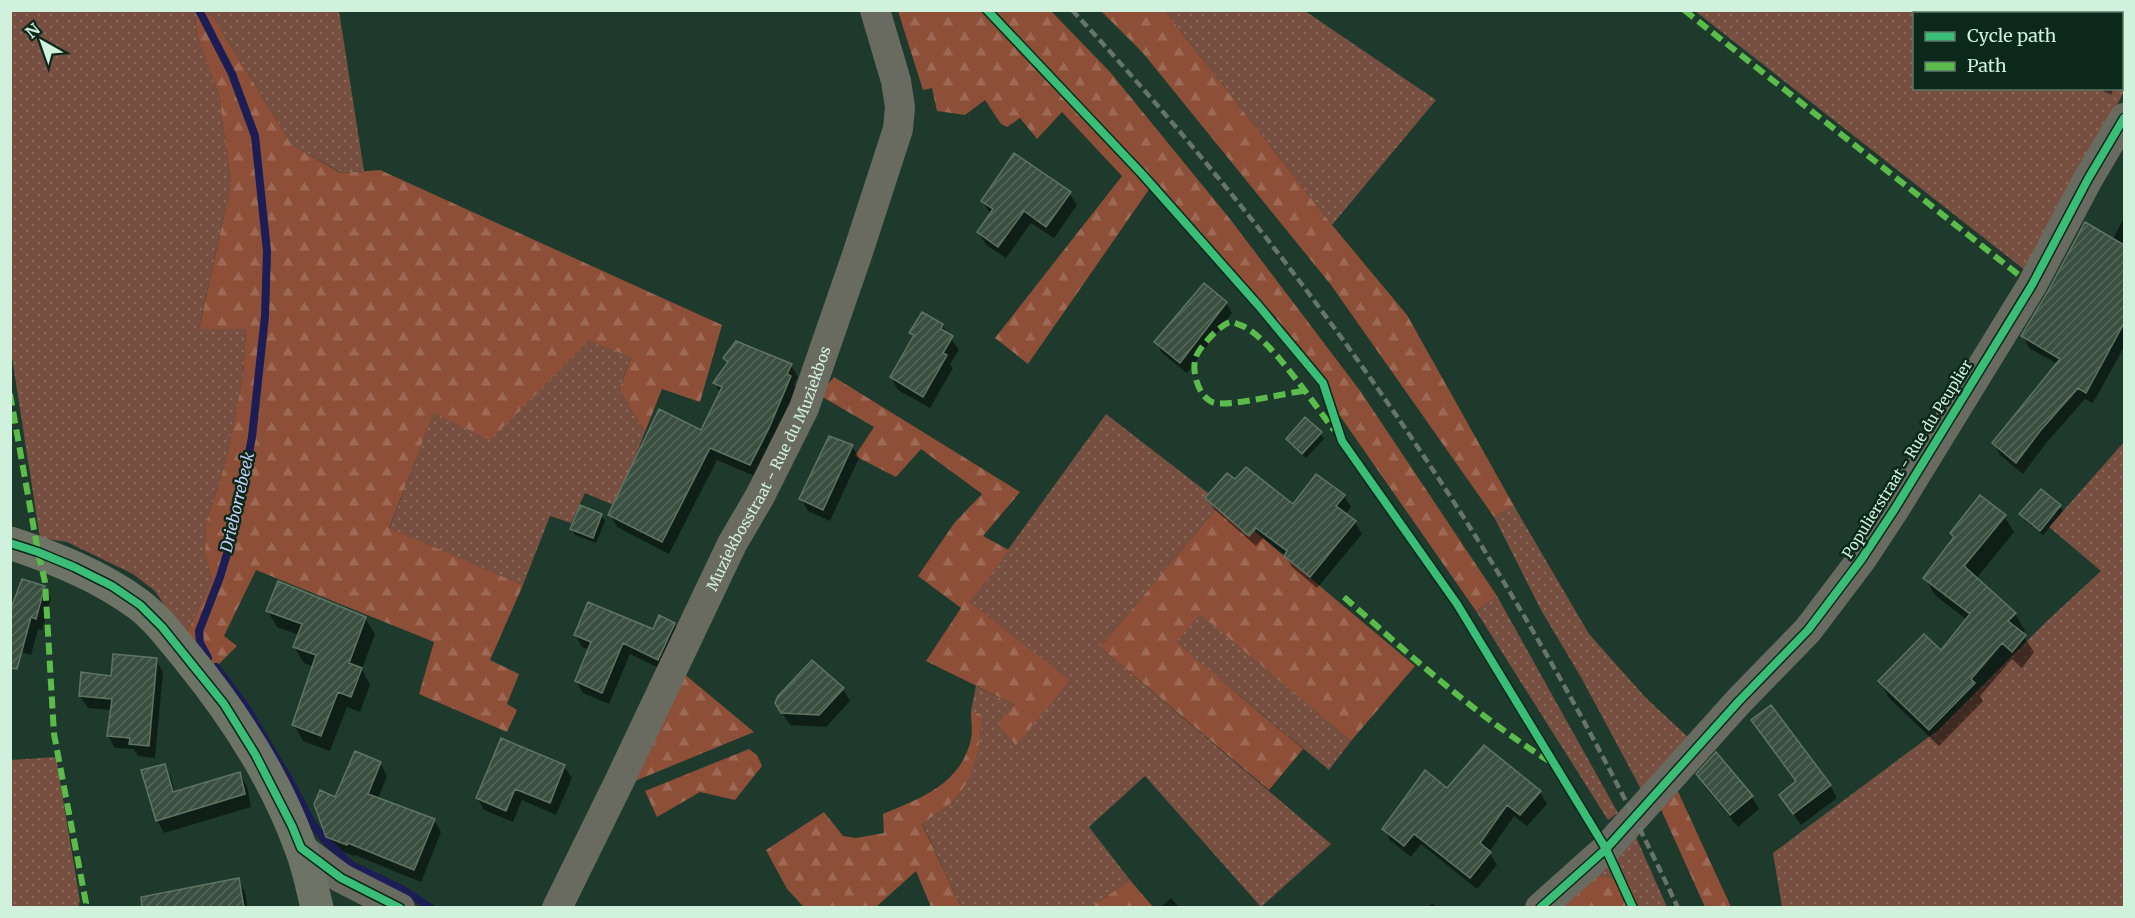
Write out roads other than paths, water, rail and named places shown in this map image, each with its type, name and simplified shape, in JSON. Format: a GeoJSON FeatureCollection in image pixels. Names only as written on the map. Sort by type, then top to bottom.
{"type":"FeatureCollection","features":[{"type":"Feature","properties":{"kind":"main road"},"geometry":{"type":"LineString","coordinates":[[10,543],[38,552],[112,586],[140,606],[162,627],[224,704],[255,754],[301,848],[317,908]]}},
{"type":"Feature","properties":{"kind":"street","name":"Muziekbosstraat - Rue du Muziekbos"},"geometry":{"type":"LineString","coordinates":[[557,908],[615,792],[732,544],[760,496],[804,408],[898,129],[900,107],[896,81],[875,10]]}},
{"type":"Feature","properties":{"kind":"street","name":"Populierstraat - Rue du Peuplier"},"geometry":{"type":"LineString","coordinates":[[1540,908],[1606,849],[1739,701],[1808,630],[1861,560],[2032,285],[2088,179],[2124,118]]}},
{"type":"Feature","properties":{"kind":"street"},"geometry":{"type":"LineString","coordinates":[[301,848],[341,878],[400,908]]}},
{"type":"Feature","properties":{"kind":"waterway","name":"Drieborrebeek"},"geometry":{"type":"LineString","coordinates":[[199,10],[232,74],[255,136],[267,251],[265,316],[252,437],[235,527],[220,577],[199,631],[200,643],[208,658]]}},
{"type":"Feature","properties":{"kind":"waterway","name":"Drieborrebeek"},"geometry":{"type":"LineString","coordinates":[[216,667],[246,707],[312,823],[325,840],[351,865],[402,889],[431,908]]}},
{"type":"Feature","properties":{"kind":"railway"},"geometry":{"type":"LineString","coordinates":[[1072,10],[1162,111],[1249,216],[1332,324],[1410,435],[1484,550],[1553,667],[1618,786],[1678,908]]}}]}
